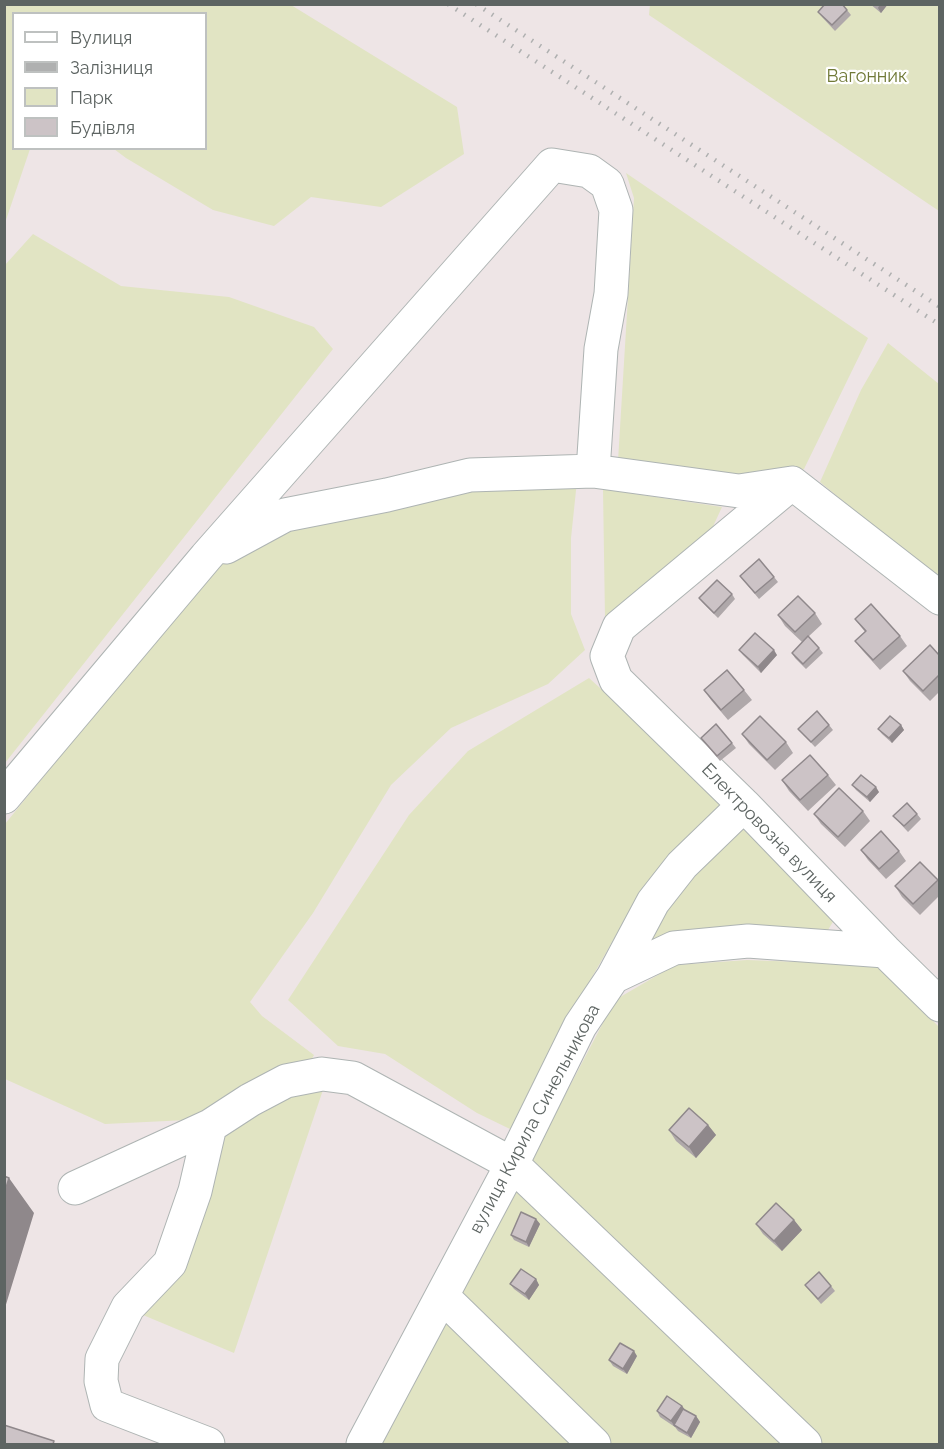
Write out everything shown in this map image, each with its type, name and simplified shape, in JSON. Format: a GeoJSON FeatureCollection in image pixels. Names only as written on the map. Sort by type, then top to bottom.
{"type":"FeatureCollection","features":[{"type":"Feature","properties":{"kind":"street"},"geometry":{"type":"LineString","coordinates":[[4,797],[206,557],[552,165],[589,171],[607,184],[616,210],[611,294],[601,350],[593,471]]}},
{"type":"Feature","properties":{"kind":"street"},"geometry":{"type":"LineString","coordinates":[[206,557],[285,515],[387,495],[470,475],[593,471],[739,491],[792,483],[939,598]]}},
{"type":"Feature","properties":{"kind":"street","name":"Електровозна вулиця"},"geometry":{"type":"LineString","coordinates":[[792,483],[619,627],[607,656],[616,680],[744,805],[939,1005]]}},
{"type":"Feature","properties":{"kind":"street","name":"вулиця Кирила Синельникова"},"geometry":{"type":"LineString","coordinates":[[363,1444],[512,1164],[580,1026],[613,977],[653,902],[682,865],[744,805]]}},
{"type":"Feature","properties":{"kind":"street"},"geometry":{"type":"LineString","coordinates":[[613,977],[674,948],[748,941],[885,951]]}},
{"type":"Feature","properties":{"kind":"street"},"geometry":{"type":"LineString","coordinates":[[75,1188],[210,1126],[250,1100],[286,1081],[322,1074],[353,1078],[512,1164],[805,1444]]}},
{"type":"Feature","properties":{"kind":"street"},"geometry":{"type":"LineString","coordinates":[[208,1444],[106,1405],[100,1381],[102,1359],[128,1307],[170,1263],[195,1191],[210,1126]]}},
{"type":"Feature","properties":{"kind":"street"},"geometry":{"type":"LineString","coordinates":[[442,1296],[594,1444]]}},
{"type":"Feature","properties":{"kind":"green space","name":"Вагонник"},"geometry":{"type":"Polygon","coordinates":[[[650,4],[939,5],[939,211],[649,15],[650,4]]]}},
{"type":"Feature","properties":{"kind":"green space"},"geometry":{"type":"Polygon","coordinates":[[[4,5],[291,5],[457,107],[464,154],[381,207],[311,197],[274,226],[213,210],[115,150],[207,150],[207,12],[12,12],[12,150],[30,150],[5,223],[4,5]]]}},
{"type":"Feature","properties":{"kind":"green space"},"geometry":{"type":"Polygon","coordinates":[[[626,173],[868,338],[804,469],[779,478],[701,479],[618,461],[634,198],[626,173]]]}},
{"type":"Feature","properties":{"kind":"green space"},"geometry":{"type":"Polygon","coordinates":[[[33,234],[121,286],[229,297],[314,327],[333,349],[5,763],[5,265],[33,234]]]}},
{"type":"Feature","properties":{"kind":"green space"},"geometry":{"type":"Polygon","coordinates":[[[888,343],[939,384],[939,581],[820,482],[861,390],[888,343]]]}},
{"type":"Feature","properties":{"kind":"green space"},"geometry":{"type":"Polygon","coordinates":[[[577,481],[571,538],[571,614],[585,650],[548,684],[451,728],[391,785],[313,913],[250,1002],[262,1016],[314,1055],[308,1066],[187,1120],[105,1124],[5,1079],[5,824],[215,566],[286,529],[475,485],[577,481]]]}},
{"type":"Feature","properties":{"kind":"green space"},"geometry":{"type":"Polygon","coordinates":[[[603,489],[722,507],[710,533],[605,619],[603,489]]]}},
{"type":"Feature","properties":{"kind":"green space"},"geometry":{"type":"Polygon","coordinates":[[[589,678],[728,804],[644,886],[567,1021],[548,1064],[510,1129],[477,1113],[385,1054],[338,1046],[288,1000],[409,815],[468,751],[589,678]]]}},
{"type":"Feature","properties":{"kind":"green space"},"geometry":{"type":"Polygon","coordinates":[[[743,829],[837,915],[828,930],[733,926],[639,945],[721,841],[743,829]]]}},
{"type":"Feature","properties":{"kind":"green space"},"geometry":{"type":"Polygon","coordinates":[[[747,960],[878,965],[939,1027],[939,1444],[382,1444],[615,1000],[675,965],[747,960]]]}},
{"type":"Feature","properties":{"kind":"green space"},"geometry":{"type":"Polygon","coordinates":[[[325,1084],[234,1353],[131,1310],[217,1135],[282,1097],[325,1084]]]}},
{"type":"Feature","properties":{"kind":"building"},"geometry":{"type":"Polygon","coordinates":[[[825,4],[842,4],[847,10],[832,25],[818,12],[825,4]]]}},
{"type":"Feature","properties":{"kind":"building"},"geometry":{"type":"Polygon","coordinates":[[[759,559],[774,577],[755,593],[740,576],[759,559]]]}},
{"type":"Feature","properties":{"kind":"building"},"geometry":{"type":"Polygon","coordinates":[[[717,580],[732,594],[714,613],[699,598],[717,580]]]}},
{"type":"Feature","properties":{"kind":"building"},"geometry":{"type":"Polygon","coordinates":[[[798,596],[815,613],[795,632],[778,615],[798,596]]]}},
{"type":"Feature","properties":{"kind":"building"},"geometry":{"type":"Polygon","coordinates":[[[871,604],[900,636],[873,660],[855,641],[866,631],[855,619],[871,604]]]}},
{"type":"Feature","properties":{"kind":"building"},"geometry":{"type":"Polygon","coordinates":[[[755,633],[774,650],[758,667],[739,650],[755,633]]]}},
{"type":"Feature","properties":{"kind":"building"},"geometry":{"type":"Polygon","coordinates":[[[808,636],[819,648],[803,664],[792,653],[808,636]]]}},
{"type":"Feature","properties":{"kind":"building"},"geometry":{"type":"Polygon","coordinates":[[[930,645],[939,655],[939,675],[923,691],[903,671],[930,645]]]}},
{"type":"Feature","properties":{"kind":"building"},"geometry":{"type":"Polygon","coordinates":[[[727,670],[744,690],[721,710],[704,690],[727,670]]]}},
{"type":"Feature","properties":{"kind":"building"},"geometry":{"type":"Polygon","coordinates":[[[817,711],[829,725],[811,742],[798,729],[817,711]]]}},
{"type":"Feature","properties":{"kind":"building"},"geometry":{"type":"Polygon","coordinates":[[[760,716],[786,742],[767,760],[742,734],[760,716]]]}},
{"type":"Feature","properties":{"kind":"building"},"geometry":{"type":"Polygon","coordinates":[[[890,716],[901,725],[889,738],[878,729],[890,716]]]}},
{"type":"Feature","properties":{"kind":"building"},"geometry":{"type":"Polygon","coordinates":[[[716,724],[732,743],[717,756],[701,738],[716,724]]]}},
{"type":"Feature","properties":{"kind":"building"},"geometry":{"type":"Polygon","coordinates":[[[810,755],[828,775],[800,800],[782,780],[810,755]]]}},
{"type":"Feature","properties":{"kind":"building"},"geometry":{"type":"Polygon","coordinates":[[[861,775],[876,787],[867,797],[852,785],[861,775]]]}},
{"type":"Feature","properties":{"kind":"building"},"geometry":{"type":"Polygon","coordinates":[[[839,788],[863,811],[838,837],[814,814],[839,788]]]}},
{"type":"Feature","properties":{"kind":"building"},"geometry":{"type":"Polygon","coordinates":[[[907,803],[917,814],[904,826],[893,816],[907,803]]]}},
{"type":"Feature","properties":{"kind":"building"},"geometry":{"type":"Polygon","coordinates":[[[881,831],[899,851],[879,869],[861,850],[881,831]]]}},
{"type":"Feature","properties":{"kind":"building"},"geometry":{"type":"Polygon","coordinates":[[[920,862],[938,880],[913,904],[895,886],[920,862]]]}},
{"type":"Feature","properties":{"kind":"building"},"geometry":{"type":"Polygon","coordinates":[[[689,1108],[708,1125],[689,1147],[669,1130],[689,1108]]]}},
{"type":"Feature","properties":{"kind":"building"},"geometry":{"type":"Polygon","coordinates":[[[4,1176],[9,1178],[4,1194],[4,1176]]]}},
{"type":"Feature","properties":{"kind":"building"},"geometry":{"type":"Polygon","coordinates":[[[776,1203],[794,1220],[774,1241],[756,1224],[776,1203]]]}},
{"type":"Feature","properties":{"kind":"building"},"geometry":{"type":"Polygon","coordinates":[[[521,1212],[536,1219],[526,1242],[511,1235],[521,1212]]]}},
{"type":"Feature","properties":{"kind":"building"},"geometry":{"type":"Polygon","coordinates":[[[521,1269],[536,1279],[525,1294],[510,1284],[521,1269]]]}},
{"type":"Feature","properties":{"kind":"building"},"geometry":{"type":"Polygon","coordinates":[[[819,1272],[831,1286],[818,1299],[805,1285],[819,1272]]]}},
{"type":"Feature","properties":{"kind":"building"},"geometry":{"type":"Polygon","coordinates":[[[620,1343],[634,1351],[623,1369],[609,1360],[620,1343]]]}},
{"type":"Feature","properties":{"kind":"building"},"geometry":{"type":"Polygon","coordinates":[[[667,1396],[682,1406],[671,1421],[657,1411],[667,1396]]]}},
{"type":"Feature","properties":{"kind":"building"},"geometry":{"type":"Polygon","coordinates":[[[683,1409],[696,1416],[687,1433],[674,1425],[683,1409]]]}},
{"type":"Feature","properties":{"kind":"building"},"geometry":{"type":"Polygon","coordinates":[[[4,1425],[54,1441],[53,1444],[4,1444],[4,1425]]]}},
{"type":"Feature","properties":{"kind":"railway"},"geometry":{"type":"LineString","coordinates":[[448,4],[940,325]]}},
{"type":"Feature","properties":{"kind":"railway"},"geometry":{"type":"LineString","coordinates":[[476,4],[940,307]]}}]}
